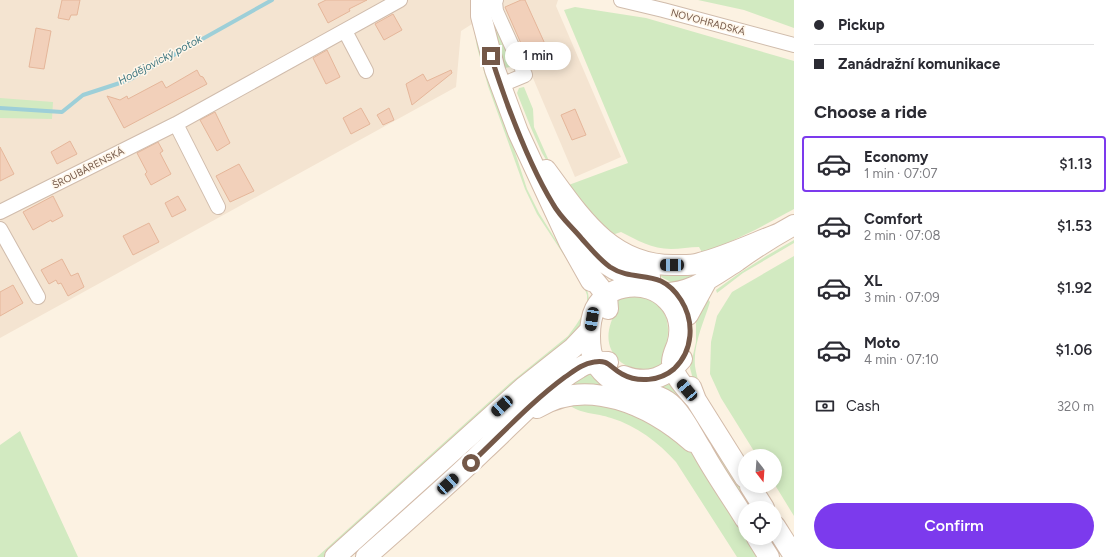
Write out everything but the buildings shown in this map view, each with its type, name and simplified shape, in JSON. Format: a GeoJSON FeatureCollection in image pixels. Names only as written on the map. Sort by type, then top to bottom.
{"type":"FeatureCollection","features":[{"type":"Feature","properties":{"kind":"main road"},"geometry":{"type":"LineString","coordinates":[[488,7],[495,70],[518,132],[570,242],[595,290],[597,299],[601,302],[609,304],[600,335],[603,354],[601,362],[602,371],[617,383],[634,390],[656,396],[673,406],[683,418],[738,508]]}},
{"type":"Feature","properties":{"kind":"main road"},"geometry":{"type":"LineString","coordinates":[[518,132],[591,229],[610,245],[625,254],[644,262],[662,265],[698,264],[787,229]]}},
{"type":"Feature","properties":{"kind":"main road"},"geometry":{"type":"LineString","coordinates":[[553,205],[598,258],[610,267],[620,272],[654,278],[665,283],[667,293],[678,317],[679,327],[679,338],[672,362],[678,363],[685,370],[696,400],[738,467]]}},
{"type":"Feature","properties":{"kind":"main road"},"geometry":{"type":"LineString","coordinates":[[667,293],[688,315],[691,332],[689,341],[678,363],[658,378],[640,380],[622,375],[601,362],[590,343],[592,319],[601,302],[616,290],[637,286],[667,293],[706,282],[787,229]]}},
{"type":"Feature","properties":{"kind":"main road"},"geometry":{"type":"LineString","coordinates":[[688,315],[706,282]]}},
{"type":"Feature","properties":{"kind":"main road"},"geometry":{"type":"LineString","coordinates":[[335,557],[525,386],[573,348],[590,330]]}},
{"type":"Feature","properties":{"kind":"main road"},"geometry":{"type":"LineString","coordinates":[[366,557],[554,385],[586,364],[601,362]]}},
{"type":"Feature","properties":{"kind":"main road"},"geometry":{"type":"LineString","coordinates":[[482,452],[543,404],[566,396],[591,394],[626,402],[659,417],[681,432],[702,451]]}},
{"type":"Feature","properties":{"kind":"main road"},"geometry":{"type":"LineString","coordinates":[[782,537],[794,556]]}},
{"type":"Feature","properties":{"kind":"main road"},"geometry":{"type":"LineString","coordinates":[[761,545],[769,557]]}},
{"type":"Feature","properties":{"kind":"street","name":"ŠROUBÁRENSKÁ"},"geometry":{"type":"LineString","coordinates":[[0,212],[176,124],[400,0]]}},
{"type":"Feature","properties":{"kind":"street","name":"NOVOHRADSKÁ"},"geometry":{"type":"LineString","coordinates":[[621,0],[794,45]]}},
{"type":"Feature","properties":{"kind":"street"},"geometry":{"type":"LineString","coordinates":[[345,31],[366,71]]}},
{"type":"Feature","properties":{"kind":"street"},"geometry":{"type":"LineString","coordinates":[[176,124],[218,207]]}},
{"type":"Feature","properties":{"kind":"street"},"geometry":{"type":"LineString","coordinates":[[0,229],[38,297]]}},
{"type":"Feature","properties":{"kind":"shaded area"},"geometry":{"type":"Polygon","coordinates":[[[0,0],[558,0],[556,6],[621,157],[575,177],[502,5],[461,31],[456,87],[0,338],[0,0]]]}},
{"type":"Feature","properties":{"kind":"green space"},"geometry":{"type":"Polygon","coordinates":[[[698,0],[794,0],[794,28],[744,10],[698,0]]]}},
{"type":"Feature","properties":{"kind":"green space"},"geometry":{"type":"Polygon","coordinates":[[[575,7],[646,18],[794,61],[794,209],[755,230],[708,252],[709,255],[704,256],[699,247],[664,249],[645,244],[621,232],[615,234],[612,239],[578,207],[551,168],[542,153],[517,93],[519,88],[524,87],[533,109],[534,127],[549,161],[566,186],[628,163],[564,10],[575,7]]]}},
{"type":"Feature","properties":{"kind":"green space"},"geometry":{"type":"Polygon","coordinates":[[[491,18],[493,18],[512,63],[510,67],[505,68],[503,65],[491,18]]]}},
{"type":"Feature","properties":{"kind":"green space"},"geometry":{"type":"Polygon","coordinates":[[[473,23],[527,189],[539,213],[575,272],[537,214],[525,189],[488,86],[477,47],[473,23]]]}},
{"type":"Feature","properties":{"kind":"green space"},"geometry":{"type":"Polygon","coordinates":[[[0,98],[53,102],[52,119],[0,118],[0,98]]]}},
{"type":"Feature","properties":{"kind":"green space"},"geometry":{"type":"Polygon","coordinates":[[[794,240],[794,243],[743,273],[717,293],[716,290],[735,276],[794,240]]]}},
{"type":"Feature","properties":{"kind":"green space"},"geometry":{"type":"Polygon","coordinates":[[[602,247],[707,270],[676,287],[669,281],[602,247]]]}},
{"type":"Feature","properties":{"kind":"green space"},"geometry":{"type":"Polygon","coordinates":[[[794,256],[794,516],[780,493],[782,493],[782,449],[753,449],[721,398],[710,374],[711,342],[717,316],[732,292],[794,256]]]}},
{"type":"Feature","properties":{"kind":"green space"},"geometry":{"type":"Polygon","coordinates":[[[582,282],[587,289],[589,296],[588,304],[583,319],[570,339],[400,488],[324,557],[317,557],[510,383],[568,336],[585,311],[587,295],[582,282]]]}},
{"type":"Feature","properties":{"kind":"green space"},"geometry":{"type":"Polygon","coordinates":[[[625,297],[641,297],[650,299],[661,308],[667,320],[668,334],[662,355],[663,364],[651,370],[635,369],[628,366],[622,363],[612,352],[608,338],[616,308],[616,300],[625,297]]]}},
{"type":"Feature","properties":{"kind":"green space"},"geometry":{"type":"Polygon","coordinates":[[[707,298],[710,302],[696,350],[696,374],[700,387],[738,449],[694,383],[690,368],[696,342],[697,316],[707,298]]]}},
{"type":"Feature","properties":{"kind":"green space"},"geometry":{"type":"Polygon","coordinates":[[[588,369],[607,387],[564,386],[588,369]]]}},
{"type":"Feature","properties":{"kind":"green space"},"geometry":{"type":"Polygon","coordinates":[[[671,377],[738,483],[738,493],[744,493],[750,501],[742,501],[653,386],[671,377]]]}},
{"type":"Feature","properties":{"kind":"green space"},"geometry":{"type":"Polygon","coordinates":[[[579,402],[628,410],[682,443],[694,456],[738,525],[738,545],[750,545],[758,557],[737,557],[676,462],[654,441],[630,425],[621,421],[606,416],[583,412],[568,404],[579,402]]]}},
{"type":"Feature","properties":{"kind":"green space"},"geometry":{"type":"Polygon","coordinates":[[[20,431],[78,557],[0,557],[0,445],[20,431]]]}},
{"type":"Feature","properties":{"kind":"waterway","name":"Hodějovický potok"},"geometry":{"type":"LineString","coordinates":[[0,108],[62,112],[83,95],[129,80],[272,0]]}},
{"type":"Feature","properties":{"kind":"route"},"geometry":{"type":"LineString","coordinates":[[471,463],[554,385],[578,368],[586,364],[601,361],[608,362],[622,375],[631,378],[640,380],[658,378],[674,369],[683,358],[691,332],[688,315],[676,293],[665,283],[654,278],[620,272],[610,267],[598,258],[553,205],[518,132],[491,56]]}}]}
